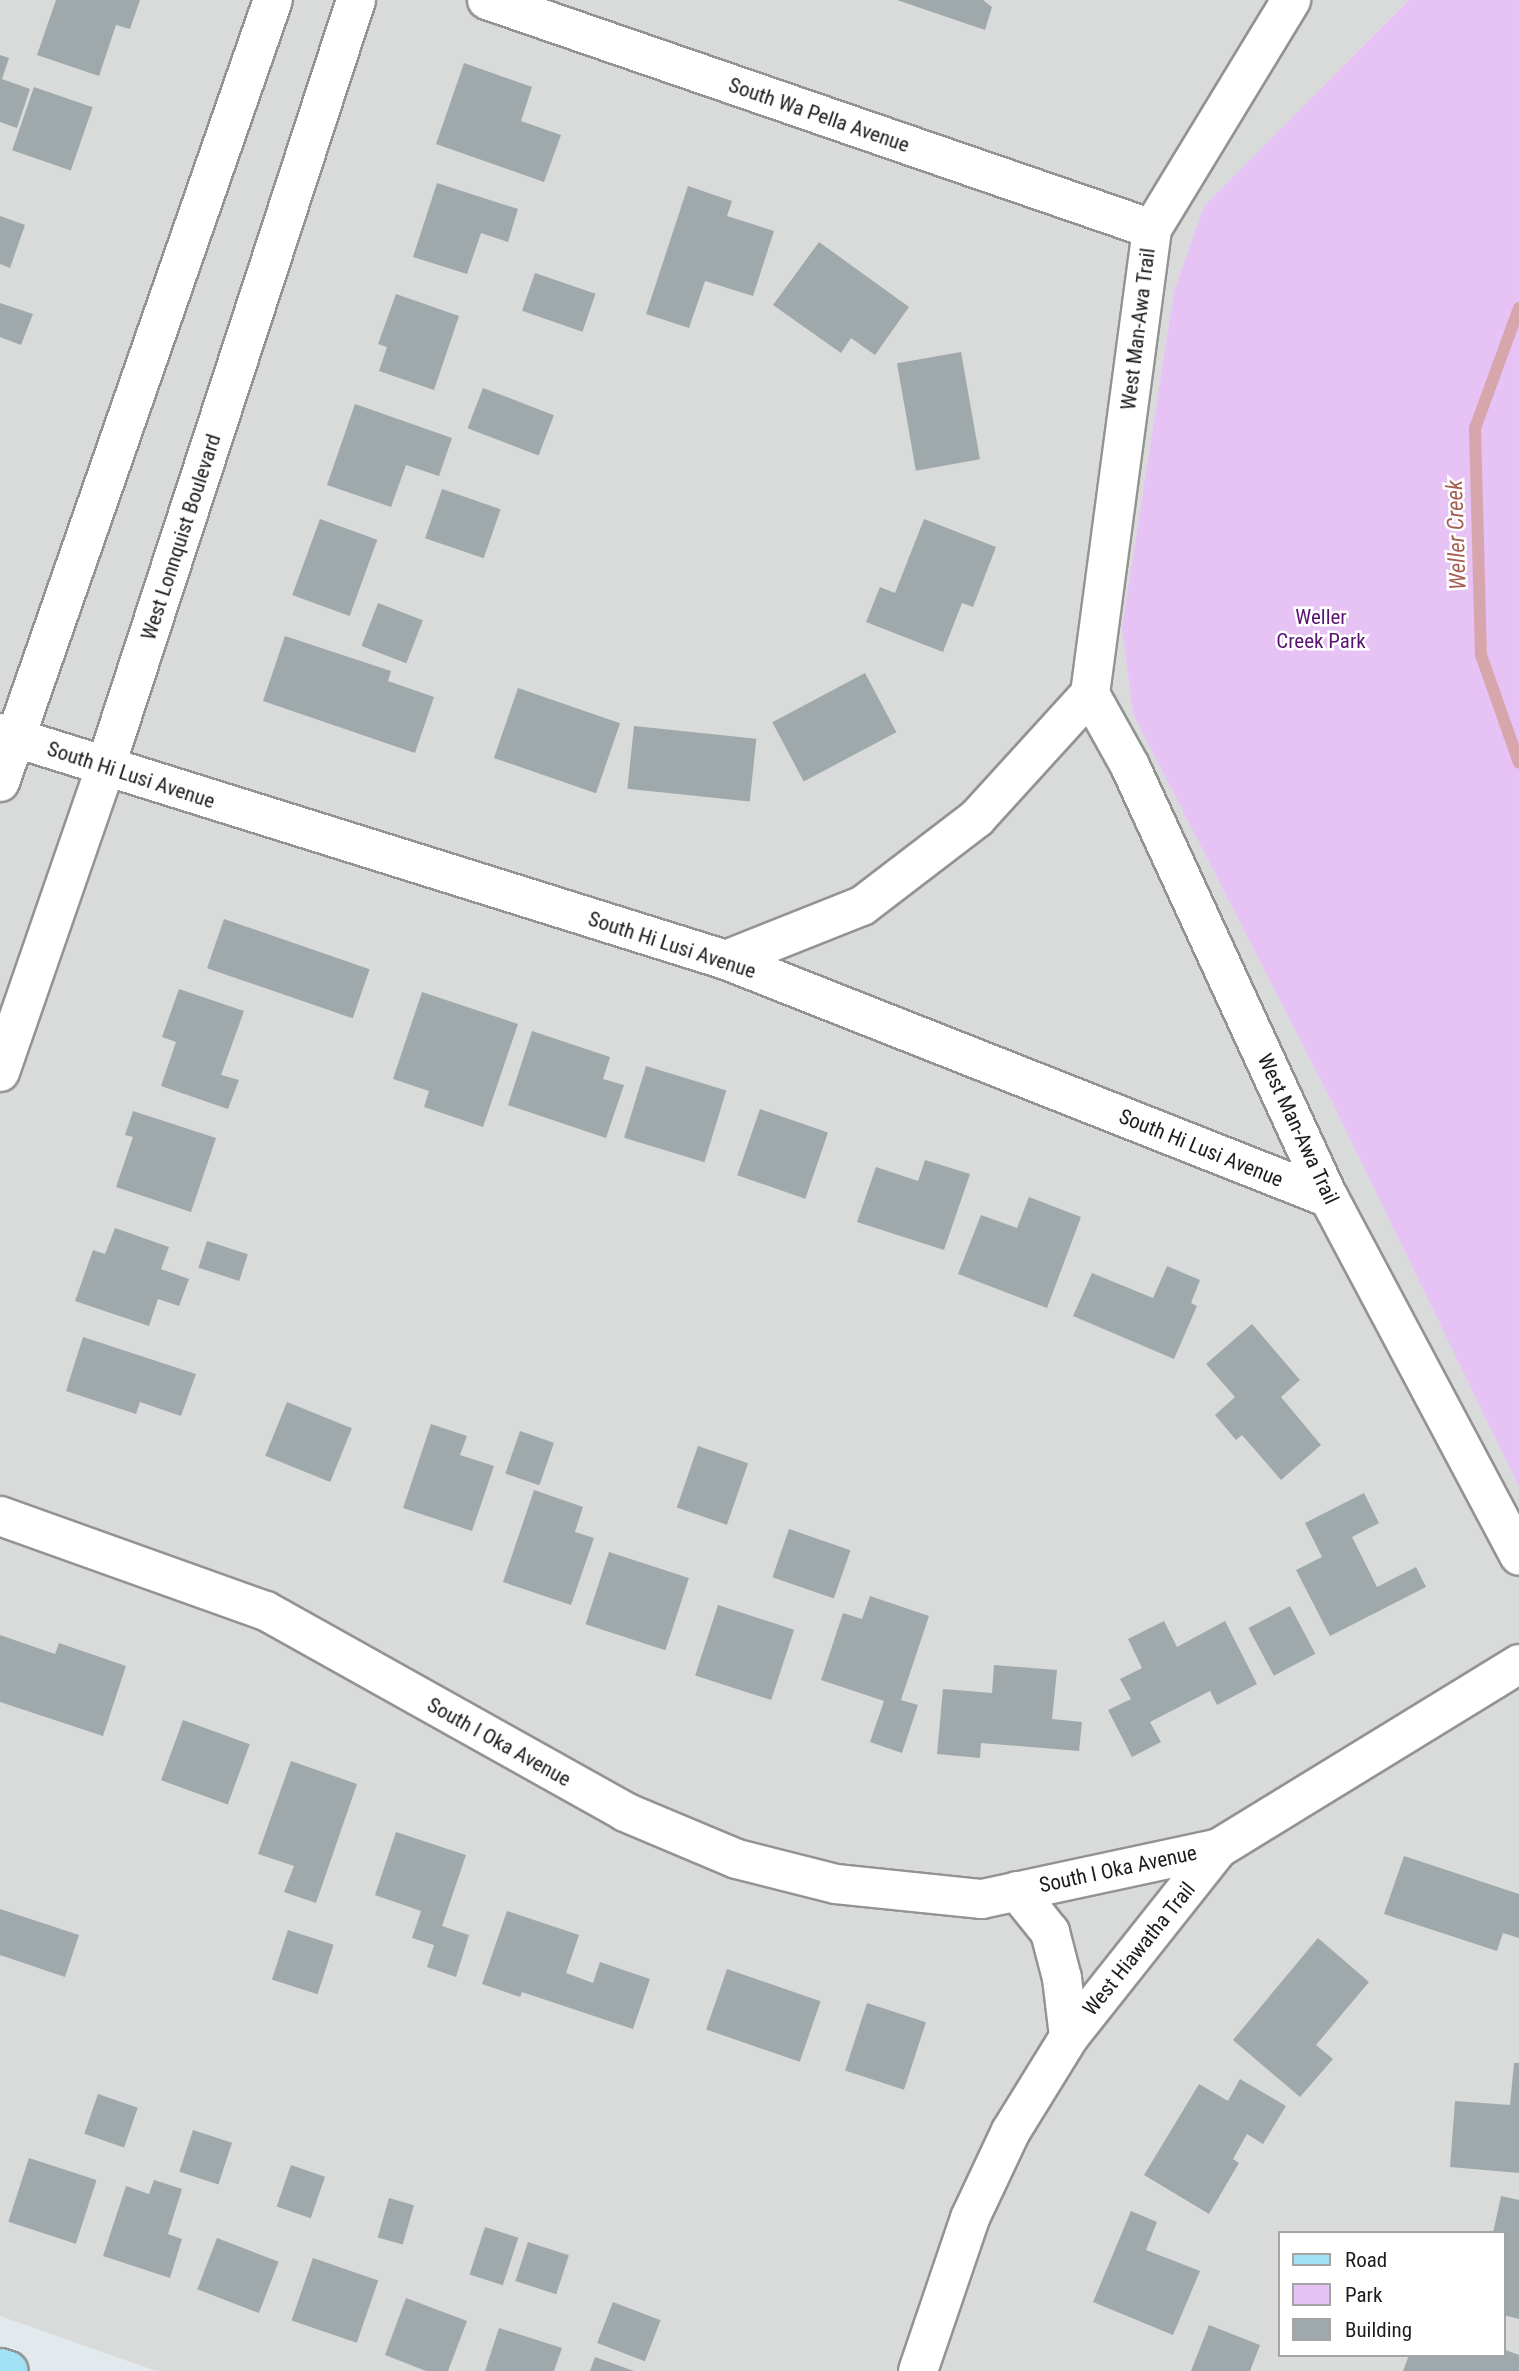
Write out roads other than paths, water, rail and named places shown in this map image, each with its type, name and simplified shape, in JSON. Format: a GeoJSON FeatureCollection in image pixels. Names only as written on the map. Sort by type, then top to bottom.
{"type":"FeatureCollection","features":[{"type":"Feature","properties":{"kind":"main road"},"geometry":{"type":"LineString","coordinates":[[0,2368],[9,2371]]}},
{"type":"Feature","properties":{"kind":"street"},"geometry":{"type":"LineString","coordinates":[[0,782],[8,735],[273,0]]}},
{"type":"Feature","properties":{"kind":"street","name":"West Lonnquist Boulevard"},"geometry":{"type":"LineString","coordinates":[[0,1072],[105,768],[356,0]]}},
{"type":"Feature","properties":{"kind":"street","name":"South Wa Pella Avenue"},"geometry":{"type":"LineString","coordinates":[[487,0],[1152,229]]}},
{"type":"Feature","properties":{"kind":"street","name":"West Man-Awa Trail"},"geometry":{"type":"LineString","coordinates":[[1291,0],[1152,229],[1090,694],[1130,766],[1329,1198],[1519,1556]]}},
{"type":"Feature","properties":{"kind":"street"},"geometry":{"type":"LineString","coordinates":[[726,960],[863,906],[976,818],[1090,694]]}},
{"type":"Feature","properties":{"kind":"street","name":"South Hi Lusi Avenue"},"geometry":{"type":"LineString","coordinates":[[8,735],[105,768],[726,960],[1329,1198]]}},
{"type":"Feature","properties":{"kind":"street","name":"South I Oka Avenue"},"geometry":{"type":"LineString","coordinates":[[0,1516],[266,1611],[625,1812],[737,1859],[836,1884],[982,1899],[1219,1848]]}},
{"type":"Feature","properties":{"kind":"street","name":"West Hiawatha Trail"},"geometry":{"type":"LineString","coordinates":[[918,2371],[970,2218],[1011,2132],[1069,2037],[1219,1848],[1519,1664]]}},
{"type":"Feature","properties":{"kind":"street","name":"South I Oka Avenue"},"geometry":{"type":"LineString","coordinates":[[1017,1891],[1050,1932],[1062,1978],[1069,2037]]}},
{"type":"Feature","properties":{"kind":"waterway","name":"Weller Creek"},"geometry":{"type":"LineString","coordinates":[[1519,308],[1475,428],[1481,655],[1519,763]]}},
{"type":"Feature","properties":{"kind":"park label","name":"Weller Creek Park"},"geometry":{"type":"Point","coordinates":[1321,629]}}]}
